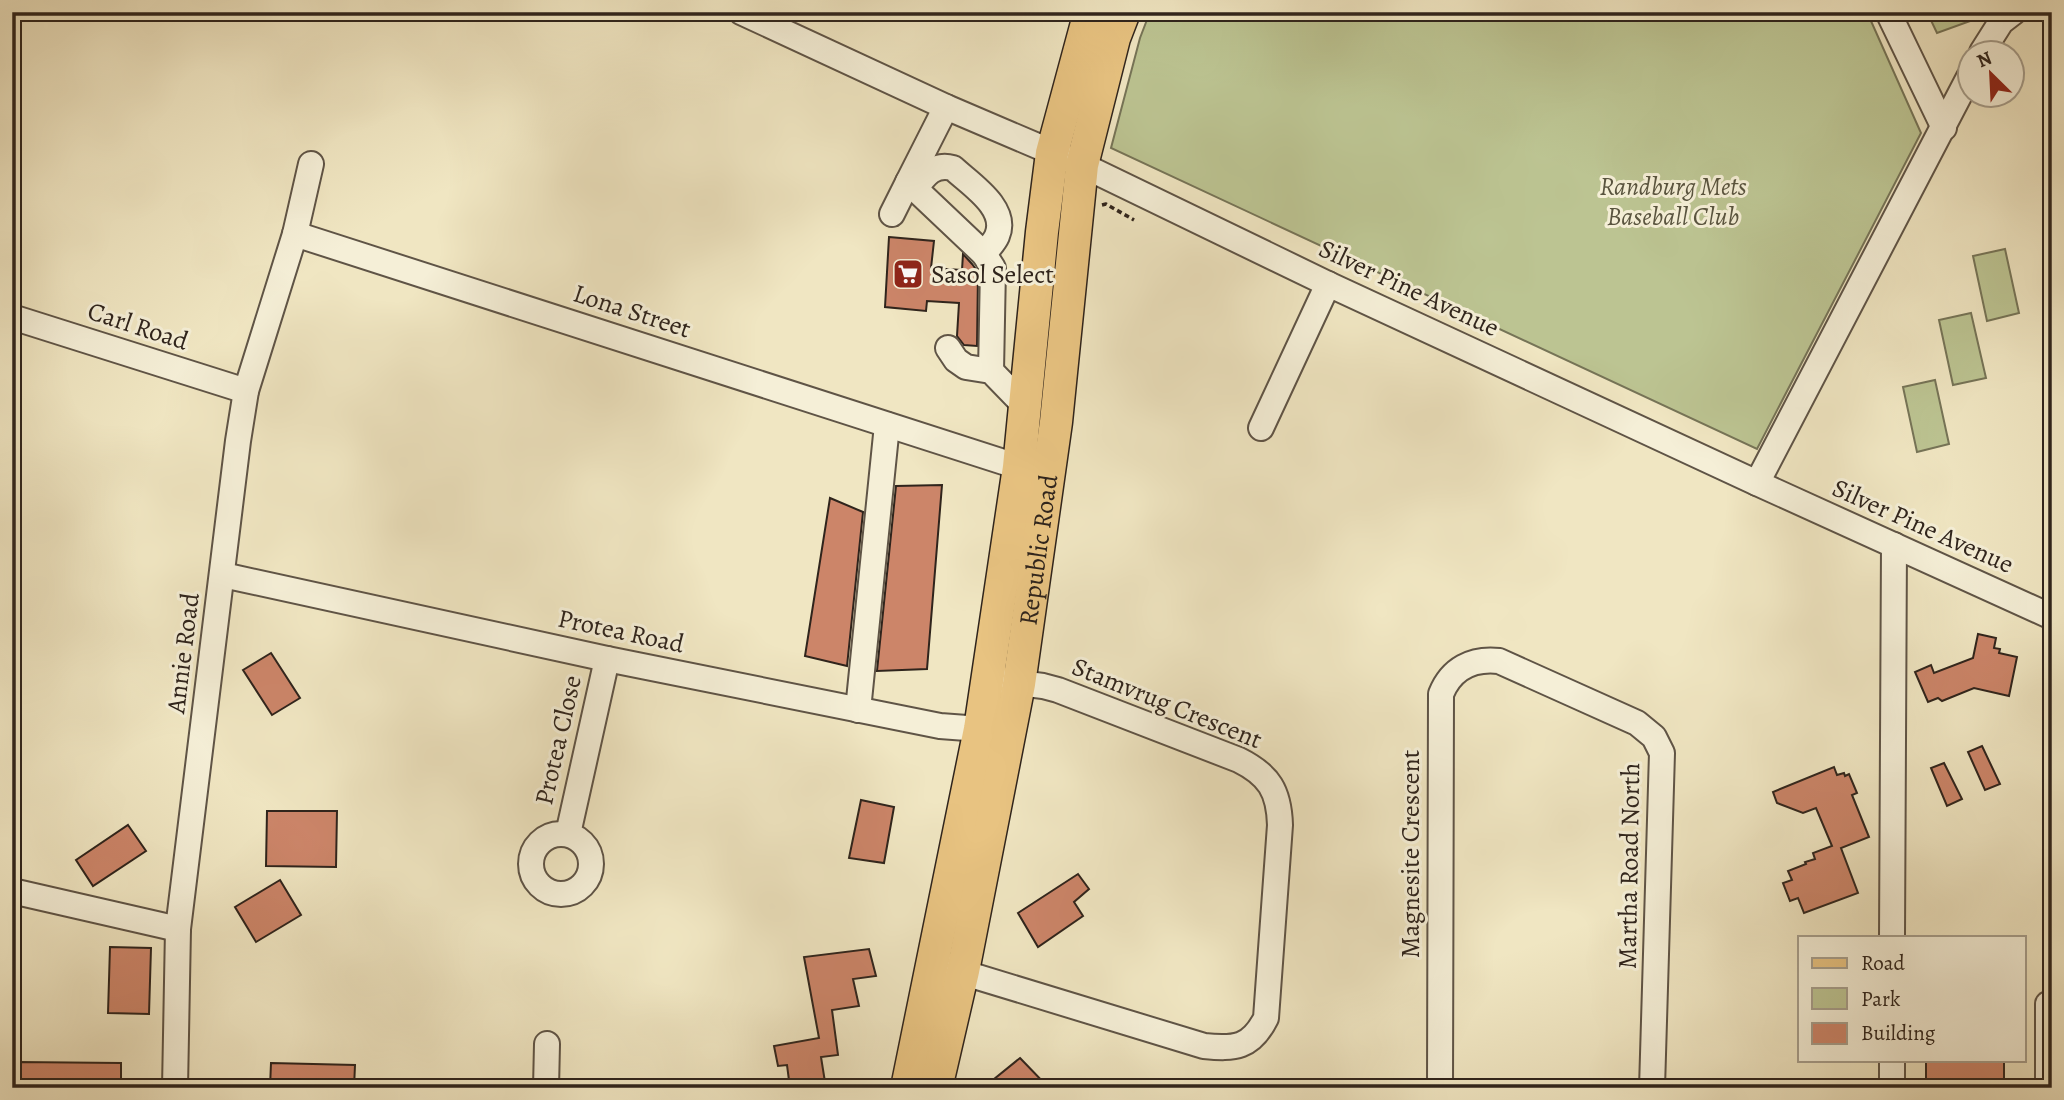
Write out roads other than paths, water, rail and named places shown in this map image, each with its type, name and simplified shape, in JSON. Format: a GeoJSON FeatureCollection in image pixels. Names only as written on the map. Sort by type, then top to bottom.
{"type":"FeatureCollection","features":[{"type":"Feature","properties":{"kind":"main road","name":"Republic Road"},"geometry":{"type":"LineString","coordinates":[[936,1088],[963,971],[994,733],[987,678],[1027,408],[1042,232],[1052,153],[1090,12]]}},
{"type":"Feature","properties":{"kind":"main road","name":"Republic Road"},"geometry":{"type":"LineString","coordinates":[[907,1088],[930,965],[994,733],[1019,684],[1056,422],[1082,165],[1114,38],[1124,12]]}},
{"type":"Feature","properties":{"kind":"street","name":"Silver Pine Avenue"},"geometry":{"type":"LineString","coordinates":[[741,12],[946,107],[1082,165],[1328,284],[2052,617]]}},
{"type":"Feature","properties":{"kind":"street"},"geometry":{"type":"LineString","coordinates":[[1888,12],[1944,128]]}},
{"type":"Feature","properties":{"kind":"street"},"geometry":{"type":"LineString","coordinates":[[1991,38],[2001,22],[2014,12]]}},
{"type":"Feature","properties":{"kind":"street"},"geometry":{"type":"LineString","coordinates":[[1757,483],[1955,106]]}},
{"type":"Feature","properties":{"kind":"street"},"geometry":{"type":"LineString","coordinates":[[892,215],[911,185],[946,107]]}},
{"type":"Feature","properties":{"kind":"street"},"geometry":{"type":"LineString","coordinates":[[295,234],[311,164]]}},
{"type":"Feature","properties":{"kind":"street"},"geometry":{"type":"LineString","coordinates":[[911,185],[933,169],[946,166],[953,168],[989,202],[999,218],[999,229],[996,239],[984,254]]}},
{"type":"Feature","properties":{"kind":"street"},"geometry":{"type":"LineString","coordinates":[[911,185],[984,254],[993,268],[991,371]]}},
{"type":"Feature","properties":{"kind":"street","name":"Annie Road"},"geometry":{"type":"LineString","coordinates":[[175,1088],[178,929],[238,441],[247,391],[295,234]]}},
{"type":"Feature","properties":{"kind":"street","name":"Lona Street"},"geometry":{"type":"LineString","coordinates":[[295,234],[1019,467]]}},
{"type":"Feature","properties":{"kind":"street"},"geometry":{"type":"LineString","coordinates":[[1261,428],[1328,284]]}},
{"type":"Feature","properties":{"kind":"street"},"geometry":{"type":"LineString","coordinates":[[991,322],[1036,309]]}},
{"type":"Feature","properties":{"kind":"street","name":"Carl Road"},"geometry":{"type":"LineString","coordinates":[[12,317],[247,391]]}},
{"type":"Feature","properties":{"kind":"street"},"geometry":{"type":"LineString","coordinates":[[948,348],[956,360],[967,367],[991,371],[1027,408]]}},
{"type":"Feature","properties":{"kind":"street"},"geometry":{"type":"LineString","coordinates":[[858,710],[887,425]]}},
{"type":"Feature","properties":{"kind":"street"},"geometry":{"type":"LineString","coordinates":[[1892,936],[1894,545]]}},
{"type":"Feature","properties":{"kind":"street","name":"Protea Road"},"geometry":{"type":"LineString","coordinates":[[223,575],[607,659],[940,726],[994,733]]}},
{"type":"Feature","properties":{"kind":"street","name":"Protea Close"},"geometry":{"type":"LineString","coordinates":[[568,834],[607,659]]}},
{"type":"Feature","properties":{"kind":"street","name":"Magnesite Crescent"},"geometry":{"type":"LineString","coordinates":[[1440,1088],[1441,694],[1445,683],[1461,668],[1478,661],[1499,661]]}},
{"type":"Feature","properties":{"kind":"street","name":"Martha Road North"},"geometry":{"type":"LineString","coordinates":[[1499,661],[1637,723],[1654,737],[1662,753],[1652,1088]]}},
{"type":"Feature","properties":{"kind":"street","name":"Stamvrug Crescent"},"geometry":{"type":"LineString","coordinates":[[930,965],[963,971],[1204,1046],[1227,1048],[1251,1040],[1266,1018],[1280,825],[1275,793],[1266,778],[1255,768],[1239,760],[1070,695],[1042,686],[987,678]]}},
{"type":"Feature","properties":{"kind":"street"},"geometry":{"type":"LineString","coordinates":[[12,891],[178,929]]}},
{"type":"Feature","properties":{"kind":"street"},"geometry":{"type":"LineString","coordinates":[[2048,1004],[2048,1088]]}},
{"type":"Feature","properties":{"kind":"street"},"geometry":{"type":"LineString","coordinates":[[546,1088],[547,1044]]}},
{"type":"Feature","properties":{"kind":"street"},"geometry":{"type":"LineString","coordinates":[[1892,1062],[1892,1088]]}},
{"type":"Feature","properties":{"kind":"place","name":"Sasol Select"},"geometry":{"type":"Point","coordinates":[908,274]}},
{"type":"Feature","properties":{"kind":"park label","name":"Randburg Mets Baseball Club"},"geometry":{"type":"Point","coordinates":[1673,201]}}]}
